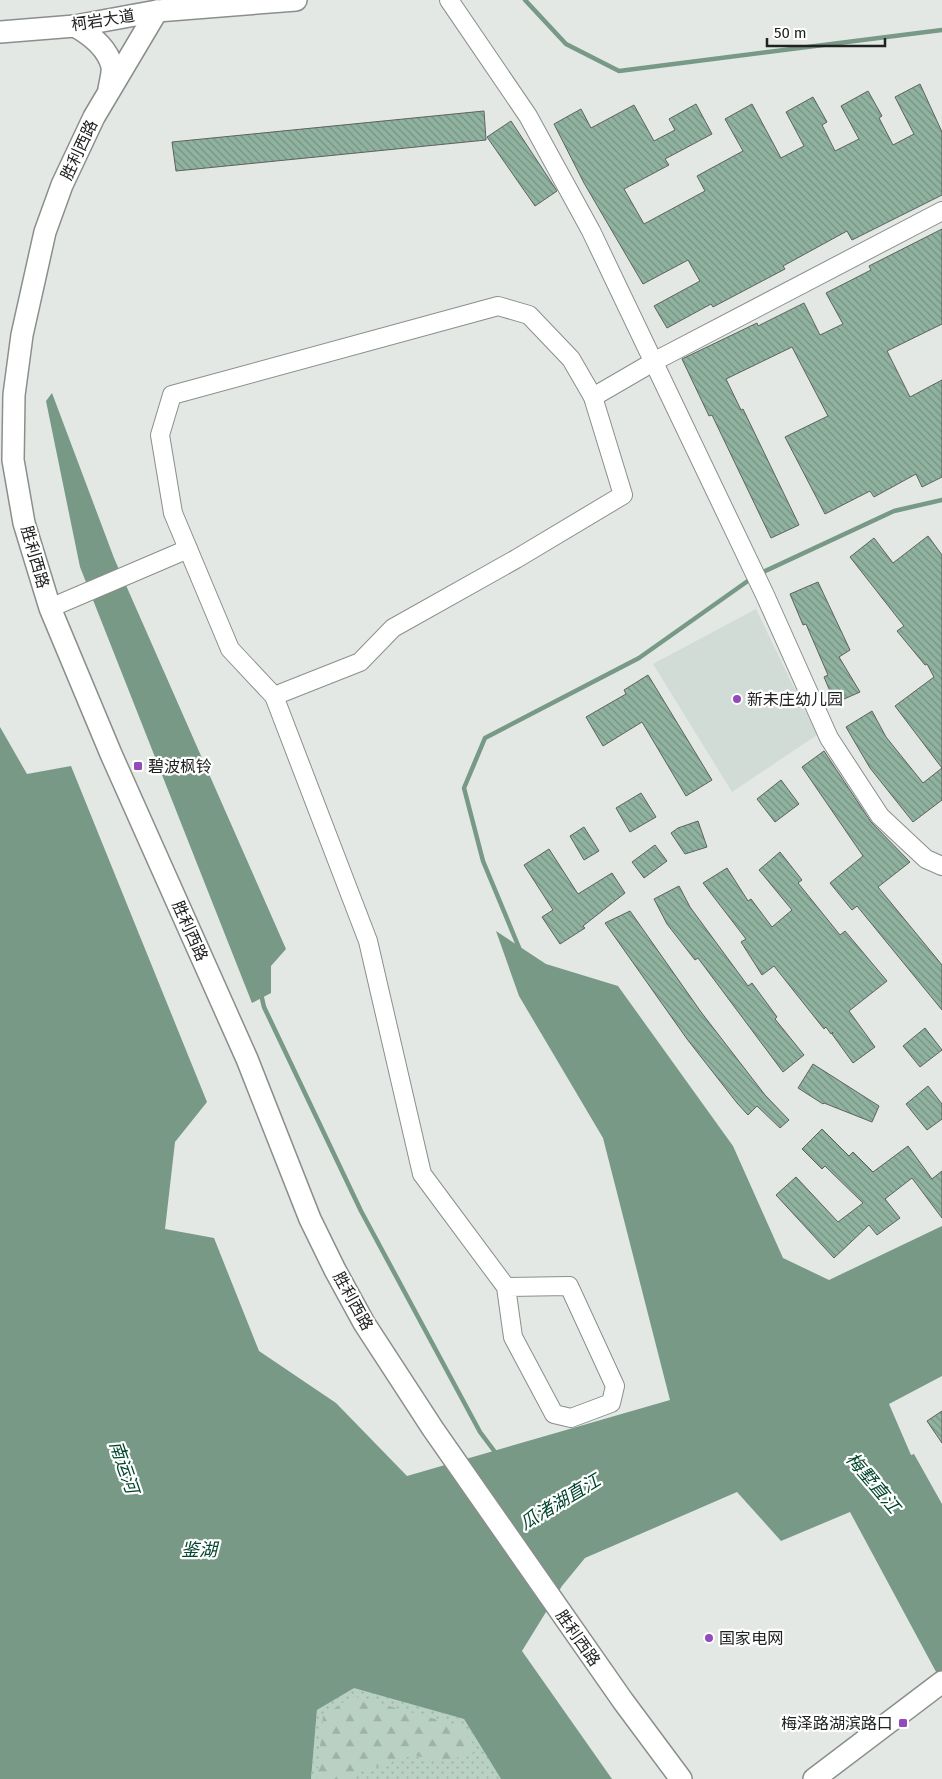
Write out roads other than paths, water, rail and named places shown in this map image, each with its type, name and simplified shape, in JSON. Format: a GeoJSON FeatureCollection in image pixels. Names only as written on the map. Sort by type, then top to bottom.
{"type":"FeatureCollection","features":[{"type":"Feature","properties":{"kind":"street","name":"柯岩大道"},"geometry":{"type":"LineString","coordinates":[[0,32],[75,26],[160,6],[296,0]]}},
{"type":"Feature","properties":{"kind":"street"},"geometry":{"type":"LineString","coordinates":[[449,0],[528,116],[591,232],[765,595],[829,738],[880,816],[926,859],[942,866]]}},
{"type":"Feature","properties":{"kind":"street","name":"胜利西路"},"geometry":{"type":"LineString","coordinates":[[160,6],[96,113],[62,185],[45,232],[22,334],[14,395],[13,460],[24,523],[50,608],[110,754],[247,1059],[310,1219],[335,1270],[364,1323],[433,1429],[622,1701],[680,1779]]}},
{"type":"Feature","properties":{"kind":"street"},"geometry":{"type":"LineString","coordinates":[[75,26],[90,34],[105,52],[112,67],[109,92],[96,113]]}},
{"type":"Feature","properties":{"kind":"street"},"geometry":{"type":"LineString","coordinates":[[593,398],[654,362],[942,211]]}},
{"type":"Feature","properties":{"kind":"street"},"geometry":{"type":"LineString","coordinates":[[274,696],[360,662],[393,628],[516,559],[623,495],[593,398],[571,359],[529,315],[498,306],[172,395],[160,435],[173,513],[188,550],[230,650],[274,696],[368,941],[422,1174],[506,1287],[513,1337],[554,1414],[571,1418],[611,1404],[615,1386],[569,1286],[506,1287]]}},
{"type":"Feature","properties":{"kind":"street"},"geometry":{"type":"LineString","coordinates":[[50,608],[188,550]]}},
{"type":"Feature","properties":{"kind":"street"},"geometry":{"type":"LineString","coordinates":[[814,1779],[942,1682]]}},
{"type":"Feature","properties":{"kind":"water"},"geometry":{"type":"Polygon","coordinates":[[[52,393],[114,558],[286,949],[271,966],[271,993],[252,1003],[80,567],[46,401],[52,393]]]}},
{"type":"Feature","properties":{"kind":"water","name":"鉴湖"},"geometry":{"type":"Polygon","coordinates":[[[0,727],[27,774],[71,766],[207,1102],[175,1142],[165,1229],[214,1238],[259,1351],[336,1403],[407,1476],[670,1400],[603,1138],[519,996],[496,931],[546,964],[618,986],[733,1146],[783,1258],[829,1280],[942,1226],[942,1376],[889,1404],[911,1455],[914,1454],[942,1504],[942,1683],[850,1512],[781,1541],[737,1492],[585,1558],[562,1586],[522,1651],[612,1779],[501,1779],[464,1719],[354,1688],[317,1710],[311,1779],[0,1779],[0,727]]]}},
{"type":"Feature","properties":{"kind":"waterway"},"geometry":{"type":"LineString","coordinates":[[525,0],[566,44],[619,71],[942,30]]}},
{"type":"Feature","properties":{"kind":"waterway"},"geometry":{"type":"LineString","coordinates":[[759,574],[894,511],[942,500]]}},
{"type":"Feature","properties":{"kind":"waterway"},"geometry":{"type":"LineString","coordinates":[[520,950],[483,861],[464,788],[485,738],[639,658],[752,578]]}},
{"type":"Feature","properties":{"kind":"waterway"},"geometry":{"type":"LineString","coordinates":[[261,994],[264,1007],[361,1211],[480,1432],[498,1456]]}},
{"type":"Feature","properties":{"kind":"place","name":"新未庄幼儿园"},"geometry":{"type":"Point","coordinates":[737,699]}},
{"type":"Feature","properties":{"kind":"place","name":"碧波枫铃"},"geometry":{"type":"Point","coordinates":[138,766]}},
{"type":"Feature","properties":{"kind":"place","name":"国家电网"},"geometry":{"type":"Point","coordinates":[709,1638]}},
{"type":"Feature","properties":{"kind":"place","name":"梅泽路湖滨路口"},"geometry":{"type":"Point","coordinates":[903,1723]}},
{"type":"Feature","properties":{"kind":"water label","name":"南运河"},"geometry":{"type":"Point","coordinates":[124,1467]}},
{"type":"Feature","properties":{"kind":"water label","name":"梅墅直江"},"geometry":{"type":"Point","coordinates":[873,1483]}},
{"type":"Feature","properties":{"kind":"water label","name":"瓜渚湖直江"},"geometry":{"type":"Point","coordinates":[560,1502]}}]}
